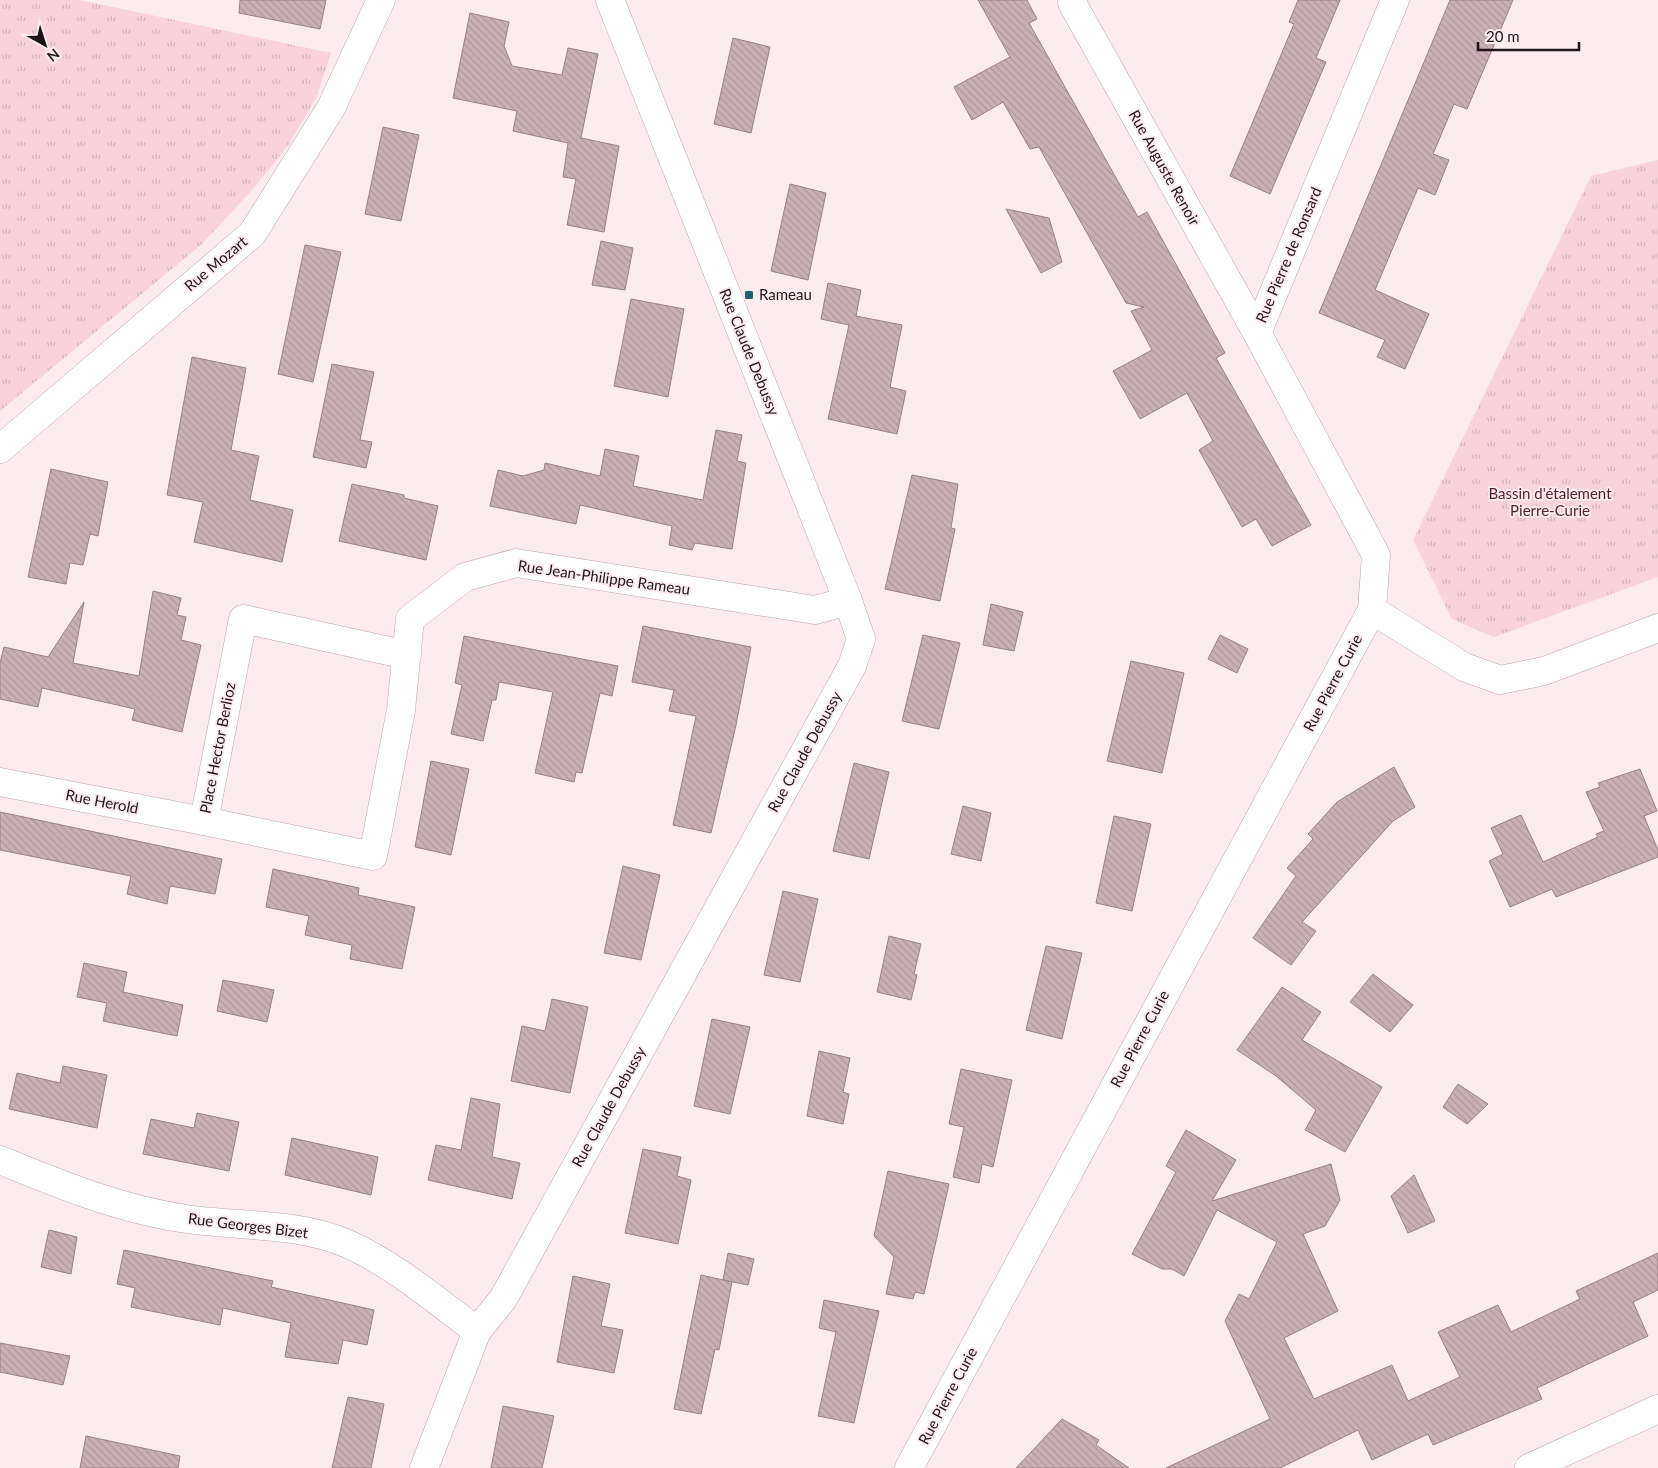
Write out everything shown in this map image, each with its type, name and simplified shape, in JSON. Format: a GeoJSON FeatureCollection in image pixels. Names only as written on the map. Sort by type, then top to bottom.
{"type":"FeatureCollection","features":[{"type":"Feature","properties":{"kind":"street","name":"Rue Mozart"},"geometry":{"type":"LineString","coordinates":[[0,449],[252,234],[331,108],[381,0]]}},
{"type":"Feature","properties":{"kind":"street","name":"Rue Claude Debussy"},"geometry":{"type":"LineString","coordinates":[[424,1468],[477,1331],[508,1290],[852,666],[861,639],[848,601],[610,0]]}},
{"type":"Feature","properties":{"kind":"street","name":"Rue Pierre de Ronsard"},"geometry":{"type":"LineString","coordinates":[[1376,555],[1257,333],[1395,0]]}},
{"type":"Feature","properties":{"kind":"street","name":"Rue Auguste Renoir"},"geometry":{"type":"LineString","coordinates":[[1071,1],[1257,333]]}},
{"type":"Feature","properties":{"kind":"street","name":"Rue Pierre Curie"},"geometry":{"type":"LineString","coordinates":[[909,1468],[1372,610],[1376,555]]}},
{"type":"Feature","properties":{"kind":"street","name":"Rue Jean-Philippe Rameau"},"geometry":{"type":"LineString","coordinates":[[407,655],[410,619],[465,577],[516,563],[815,610],[848,601]]}},
{"type":"Feature","properties":{"kind":"street"},"geometry":{"type":"LineString","coordinates":[[1372,610],[1464,668],[1500,680],[1544,671],[1658,628]]}},
{"type":"Feature","properties":{"kind":"street","name":"Place Hector Berlioz"},"geometry":{"type":"LineString","coordinates":[[243,619],[407,655],[400,710],[373,856],[204,821],[243,619]]}},
{"type":"Feature","properties":{"kind":"street","name":"Rue Herold"},"geometry":{"type":"LineString","coordinates":[[0,782],[204,821]]}},
{"type":"Feature","properties":{"kind":"street","name":"Rue Georges Bizet"},"geometry":{"type":"LineString","coordinates":[[0,1160],[79,1192],[133,1208],[187,1219],[286,1228],[320,1235],[348,1244],[425,1293],[477,1331]]}},
{"type":"Feature","properties":{"kind":"street"},"geometry":{"type":"LineString","coordinates":[[1529,1468],[1658,1409]]}},
{"type":"Feature","properties":{"kind":"green space"},"geometry":{"type":"Polygon","coordinates":[[[0,0],[80,0],[331,53],[316,98],[288,146],[253,189],[201,245],[0,411],[0,0]]]}},
{"type":"Feature","properties":{"kind":"green space","name":"Bassin d'étalement Pierre-Curie"},"geometry":{"type":"Polygon","coordinates":[[[1658,160],[1658,577],[1494,637],[1452,619],[1413,540],[1591,176],[1658,160]]]}},
{"type":"Feature","properties":{"kind":"building"},"geometry":{"type":"Polygon","coordinates":[[[240,0],[326,0],[320,29],[239,13],[240,0]]]}},
{"type":"Feature","properties":{"kind":"building"},"geometry":{"type":"Polygon","coordinates":[[[978,0],[1027,0],[1037,19],[1029,23],[1138,217],[1147,212],[1225,353],[1216,358],[1311,525],[1272,546],[1256,519],[1242,527],[1199,450],[1213,441],[1187,393],[1140,419],[1113,371],[1152,350],[1131,311],[1144,307],[1126,303],[1039,147],[1030,149],[1003,102],[972,120],[954,87],[1010,57],[978,0]]]}},
{"type":"Feature","properties":{"kind":"building"},"geometry":{"type":"Polygon","coordinates":[[[1298,0],[1340,0],[1316,58],[1326,62],[1270,194],[1230,176],[1294,24],[1289,22],[1298,0]]]}},
{"type":"Feature","properties":{"kind":"building"},"geometry":{"type":"Polygon","coordinates":[[[1450,0],[1513,0],[1467,109],[1454,104],[1433,154],[1449,160],[1435,195],[1418,188],[1375,290],[1429,314],[1405,369],[1377,357],[1385,340],[1319,313],[1450,0]]]}},
{"type":"Feature","properties":{"kind":"building"},"geometry":{"type":"Polygon","coordinates":[[[470,13],[509,22],[504,46],[512,66],[562,75],[568,48],[598,54],[581,138],[619,146],[604,232],[567,225],[576,179],[563,177],[568,143],[513,131],[517,111],[453,98],[470,13]]]}},
{"type":"Feature","properties":{"kind":"building"},"geometry":{"type":"Polygon","coordinates":[[[733,38],[770,47],[751,133],[714,124],[733,38]]]}},
{"type":"Feature","properties":{"kind":"building"},"geometry":{"type":"Polygon","coordinates":[[[383,127],[419,135],[401,221],[365,214],[383,127]]]}},
{"type":"Feature","properties":{"kind":"building"},"geometry":{"type":"Polygon","coordinates":[[[790,184],[826,193],[808,280],[771,271],[790,184]]]}},
{"type":"Feature","properties":{"kind":"building"},"geometry":{"type":"Polygon","coordinates":[[[1006,209],[1049,218],[1062,262],[1041,273],[1006,209]]]}},
{"type":"Feature","properties":{"kind":"building"},"geometry":{"type":"Polygon","coordinates":[[[601,241],[633,248],[625,290],[592,285],[601,241]]]}},
{"type":"Feature","properties":{"kind":"building"},"geometry":{"type":"Polygon","coordinates":[[[305,245],[341,252],[313,382],[278,374],[305,245]]]}},
{"type":"Feature","properties":{"kind":"building"},"geometry":{"type":"Polygon","coordinates":[[[828,283],[861,290],[856,316],[902,325],[890,387],[906,391],[897,434],[828,419],[849,325],[821,319],[828,283]]]}},
{"type":"Feature","properties":{"kind":"building"},"geometry":{"type":"Polygon","coordinates":[[[631,299],[684,309],[668,397],[614,386],[631,299]]]}},
{"type":"Feature","properties":{"kind":"building"},"geometry":{"type":"Polygon","coordinates":[[[192,357],[246,368],[231,450],[259,456],[250,500],[293,510],[282,562],[194,542],[203,502],[167,495],[192,357]]]}},
{"type":"Feature","properties":{"kind":"building"},"geometry":{"type":"Polygon","coordinates":[[[332,364],[374,372],[360,440],[372,442],[366,468],[313,457],[332,364]]]}},
{"type":"Feature","properties":{"kind":"building"},"geometry":{"type":"Polygon","coordinates":[[[716,430],[742,435],[737,461],[746,463],[732,549],[695,543],[692,550],[669,545],[672,526],[580,505],[576,524],[490,506],[498,470],[523,476],[544,470],[545,463],[600,476],[605,449],[639,456],[633,486],[703,500],[716,430]]]}},
{"type":"Feature","properties":{"kind":"building"},"geometry":{"type":"Polygon","coordinates":[[[51,469],[108,482],[98,536],[90,534],[83,565],[70,563],[66,584],[28,577],[51,469]]]}},
{"type":"Feature","properties":{"kind":"building"},"geometry":{"type":"Polygon","coordinates":[[[912,475],[958,484],[951,528],[955,529],[940,601],[885,589],[912,475]]]}},
{"type":"Feature","properties":{"kind":"building"},"geometry":{"type":"Polygon","coordinates":[[[352,484],[404,495],[404,498],[438,506],[426,560],[339,541],[352,484]]]}},
{"type":"Feature","properties":{"kind":"building"},"geometry":{"type":"Polygon","coordinates":[[[153,591],[181,598],[177,615],[186,617],[181,640],[201,645],[182,732],[132,720],[135,709],[42,688],[38,707],[0,699],[0,663],[4,647],[48,657],[84,602],[73,663],[139,676],[153,591]]]}},
{"type":"Feature","properties":{"kind":"building"},"geometry":{"type":"Polygon","coordinates":[[[991,604],[1023,612],[1014,651],[983,645],[991,604]]]}},
{"type":"Feature","properties":{"kind":"building"},"geometry":{"type":"Polygon","coordinates":[[[643,626],[751,647],[736,725],[711,833],[673,825],[696,716],[669,711],[674,690],[632,682],[643,626]]]}},
{"type":"Feature","properties":{"kind":"building"},"geometry":{"type":"Polygon","coordinates":[[[923,635],[960,643],[939,729],[902,721],[923,635]]]}},
{"type":"Feature","properties":{"kind":"building"},"geometry":{"type":"Polygon","coordinates":[[[1220,635],[1248,649],[1237,673],[1208,659],[1220,635]]]}},
{"type":"Feature","properties":{"kind":"building"},"geometry":{"type":"Polygon","coordinates":[[[464,636],[618,666],[612,696],[600,693],[582,773],[576,772],[574,782],[535,773],[553,692],[499,682],[496,700],[492,700],[483,741],[451,734],[462,685],[455,683],[464,636]]]}},
{"type":"Feature","properties":{"kind":"building"},"geometry":{"type":"Polygon","coordinates":[[[1131,661],[1184,673],[1162,773],[1107,761],[1131,661]]]}},
{"type":"Feature","properties":{"kind":"building"},"geometry":{"type":"Polygon","coordinates":[[[431,761],[469,769],[451,855],[415,847],[431,761]]]}},
{"type":"Feature","properties":{"kind":"building"},"geometry":{"type":"Polygon","coordinates":[[[854,763],[889,772],[869,859],[833,851],[854,763]]]}},
{"type":"Feature","properties":{"kind":"building"},"geometry":{"type":"Polygon","coordinates":[[[1394,767],[1415,807],[1393,821],[1302,922],[1316,931],[1291,965],[1253,938],[1296,876],[1287,868],[1313,839],[1308,834],[1337,802],[1394,767]]]}},
{"type":"Feature","properties":{"kind":"building"},"geometry":{"type":"Polygon","coordinates":[[[1640,769],[1657,811],[1644,816],[1658,850],[1658,857],[1556,897],[1552,889],[1510,907],[1489,861],[1503,854],[1491,828],[1521,815],[1543,862],[1598,837],[1596,834],[1604,831],[1586,792],[1600,787],[1598,783],[1640,769]]]}},
{"type":"Feature","properties":{"kind":"building"},"geometry":{"type":"Polygon","coordinates":[[[963,806],[991,813],[981,861],[951,854],[963,806]]]}},
{"type":"Feature","properties":{"kind":"building"},"geometry":{"type":"Polygon","coordinates":[[[0,812],[222,859],[215,894],[170,886],[167,904],[127,894],[131,876],[0,850],[0,812]]]}},
{"type":"Feature","properties":{"kind":"building"},"geometry":{"type":"Polygon","coordinates":[[[1114,816],[1151,824],[1132,911],[1096,903],[1114,816]]]}},
{"type":"Feature","properties":{"kind":"building"},"geometry":{"type":"Polygon","coordinates":[[[623,866],[660,875],[641,960],[604,953],[623,866]]]}},
{"type":"Feature","properties":{"kind":"building"},"geometry":{"type":"Polygon","coordinates":[[[273,869],[359,888],[358,895],[415,907],[402,969],[350,959],[352,945],[305,935],[309,916],[266,907],[273,869]]]}},
{"type":"Feature","properties":{"kind":"building"},"geometry":{"type":"Polygon","coordinates":[[[783,891],[818,899],[800,982],[764,975],[783,891]]]}},
{"type":"Feature","properties":{"kind":"building"},"geometry":{"type":"Polygon","coordinates":[[[889,936],[921,944],[914,974],[917,975],[911,1000],[877,992],[889,936]]]}},
{"type":"Feature","properties":{"kind":"building"},"geometry":{"type":"Polygon","coordinates":[[[1046,946],[1082,953],[1062,1039],[1026,1030],[1046,946]]]}},
{"type":"Feature","properties":{"kind":"building"},"geometry":{"type":"Polygon","coordinates":[[[84,963],[127,972],[123,992],[183,1005],[177,1036],[103,1021],[107,1003],[77,997],[84,963]]]}},
{"type":"Feature","properties":{"kind":"building"},"geometry":{"type":"Polygon","coordinates":[[[1373,974],[1413,1005],[1390,1032],[1350,1002],[1373,974]]]}},
{"type":"Feature","properties":{"kind":"building"},"geometry":{"type":"Polygon","coordinates":[[[223,980],[274,990],[267,1022],[217,1011],[223,980]]]}},
{"type":"Feature","properties":{"kind":"building"},"geometry":{"type":"Polygon","coordinates":[[[1282,987],[1321,1012],[1302,1040],[1382,1087],[1345,1152],[1305,1130],[1316,1110],[1276,1076],[1237,1050],[1282,987]]]}},
{"type":"Feature","properties":{"kind":"building"},"geometry":{"type":"Polygon","coordinates":[[[552,999],[588,1007],[570,1093],[511,1081],[522,1026],[545,1031],[552,999]]]}},
{"type":"Feature","properties":{"kind":"building"},"geometry":{"type":"Polygon","coordinates":[[[712,1019],[750,1027],[730,1114],[694,1106],[712,1019]]]}},
{"type":"Feature","properties":{"kind":"building"},"geometry":{"type":"Polygon","coordinates":[[[819,1051],[850,1058],[843,1092],[849,1094],[843,1124],[807,1116],[819,1051]]]}},
{"type":"Feature","properties":{"kind":"building"},"geometry":{"type":"Polygon","coordinates":[[[63,1066],[107,1075],[97,1128],[9,1109],[17,1073],[60,1083],[63,1066]]]}},
{"type":"Feature","properties":{"kind":"building"},"geometry":{"type":"Polygon","coordinates":[[[961,1069],[1012,1080],[993,1167],[982,1164],[979,1183],[953,1177],[964,1127],[949,1124],[961,1069]]]}},
{"type":"Feature","properties":{"kind":"building"},"geometry":{"type":"Polygon","coordinates":[[[1458,1084],[1488,1104],[1467,1124],[1443,1107],[1458,1084]]]}},
{"type":"Feature","properties":{"kind":"building"},"geometry":{"type":"Polygon","coordinates":[[[471,1098],[500,1104],[492,1157],[520,1163],[512,1199],[428,1180],[436,1145],[461,1150],[471,1098]]]}},
{"type":"Feature","properties":{"kind":"building"},"geometry":{"type":"Polygon","coordinates":[[[197,1113],[239,1122],[229,1171],[143,1154],[151,1119],[194,1128],[197,1113]]]}},
{"type":"Feature","properties":{"kind":"building"},"geometry":{"type":"Polygon","coordinates":[[[1186,1130],[1236,1160],[1212,1201],[1331,1164],[1340,1200],[1325,1226],[1303,1234],[1338,1311],[1284,1338],[1314,1399],[1392,1365],[1408,1401],[1460,1377],[1438,1332],[1498,1305],[1511,1332],[1580,1299],[1576,1291],[1658,1253],[1658,1290],[1633,1302],[1648,1336],[1537,1388],[1542,1399],[1433,1445],[1428,1434],[1372,1460],[1358,1430],[1280,1468],[1166,1468],[1270,1419],[1225,1321],[1239,1294],[1249,1299],[1277,1242],[1217,1210],[1184,1276],[1172,1269],[1162,1269],[1132,1254],[1176,1172],[1166,1166],[1186,1130]]]}},
{"type":"Feature","properties":{"kind":"building"},"geometry":{"type":"Polygon","coordinates":[[[292,1138],[378,1157],[371,1195],[285,1175],[292,1138]]]}},
{"type":"Feature","properties":{"kind":"building"},"geometry":{"type":"Polygon","coordinates":[[[643,1149],[681,1157],[677,1176],[691,1180],[678,1244],[625,1233],[643,1149]]]}},
{"type":"Feature","properties":{"kind":"building"},"geometry":{"type":"Polygon","coordinates":[[[888,1171],[949,1184],[924,1294],[915,1292],[913,1299],[886,1294],[894,1257],[874,1236],[888,1171]]]}},
{"type":"Feature","properties":{"kind":"building"},"geometry":{"type":"Polygon","coordinates":[[[1414,1175],[1435,1221],[1408,1233],[1391,1196],[1414,1175]]]}},
{"type":"Feature","properties":{"kind":"building"},"geometry":{"type":"Polygon","coordinates":[[[49,1230],[77,1237],[71,1274],[41,1267],[49,1230]]]}},
{"type":"Feature","properties":{"kind":"building"},"geometry":{"type":"Polygon","coordinates":[[[124,1250],[273,1281],[271,1287],[374,1310],[367,1345],[343,1340],[338,1364],[285,1357],[291,1323],[223,1308],[220,1325],[131,1307],[135,1288],[117,1284],[124,1250]]]}},
{"type":"Feature","properties":{"kind":"building"},"geometry":{"type":"Polygon","coordinates":[[[728,1253],[754,1259],[748,1285],[723,1280],[728,1253]]]}},
{"type":"Feature","properties":{"kind":"building"},"geometry":{"type":"Polygon","coordinates":[[[701,1275],[732,1282],[719,1350],[715,1349],[701,1414],[674,1409],[701,1275]]]}},
{"type":"Feature","properties":{"kind":"building"},"geometry":{"type":"Polygon","coordinates":[[[573,1276],[610,1284],[601,1326],[623,1330],[614,1373],[557,1362],[573,1276]]]}},
{"type":"Feature","properties":{"kind":"building"},"geometry":{"type":"Polygon","coordinates":[[[824,1300],[879,1311],[854,1423],[818,1416],[836,1332],[819,1328],[824,1300]]]}},
{"type":"Feature","properties":{"kind":"building"},"geometry":{"type":"Polygon","coordinates":[[[0,1343],[70,1356],[63,1385],[0,1372],[0,1343]]]}},
{"type":"Feature","properties":{"kind":"building"},"geometry":{"type":"Polygon","coordinates":[[[348,1397],[384,1404],[371,1468],[332,1468],[348,1397]]]}},
{"type":"Feature","properties":{"kind":"building"},"geometry":{"type":"Polygon","coordinates":[[[503,1406],[554,1416],[542,1468],[491,1468],[503,1406]]]}},
{"type":"Feature","properties":{"kind":"building"},"geometry":{"type":"Polygon","coordinates":[[[1062,1419],[1099,1440],[1096,1445],[1129,1468],[1016,1468],[1062,1419]]]}},
{"type":"Feature","properties":{"kind":"building"},"geometry":{"type":"Polygon","coordinates":[[[86,1436],[180,1456],[178,1468],[80,1468],[86,1436]]]}},
{"type":"Feature","properties":{"kind":"place","name":"Rameau"},"geometry":{"type":"Point","coordinates":[749,295]}}]}
